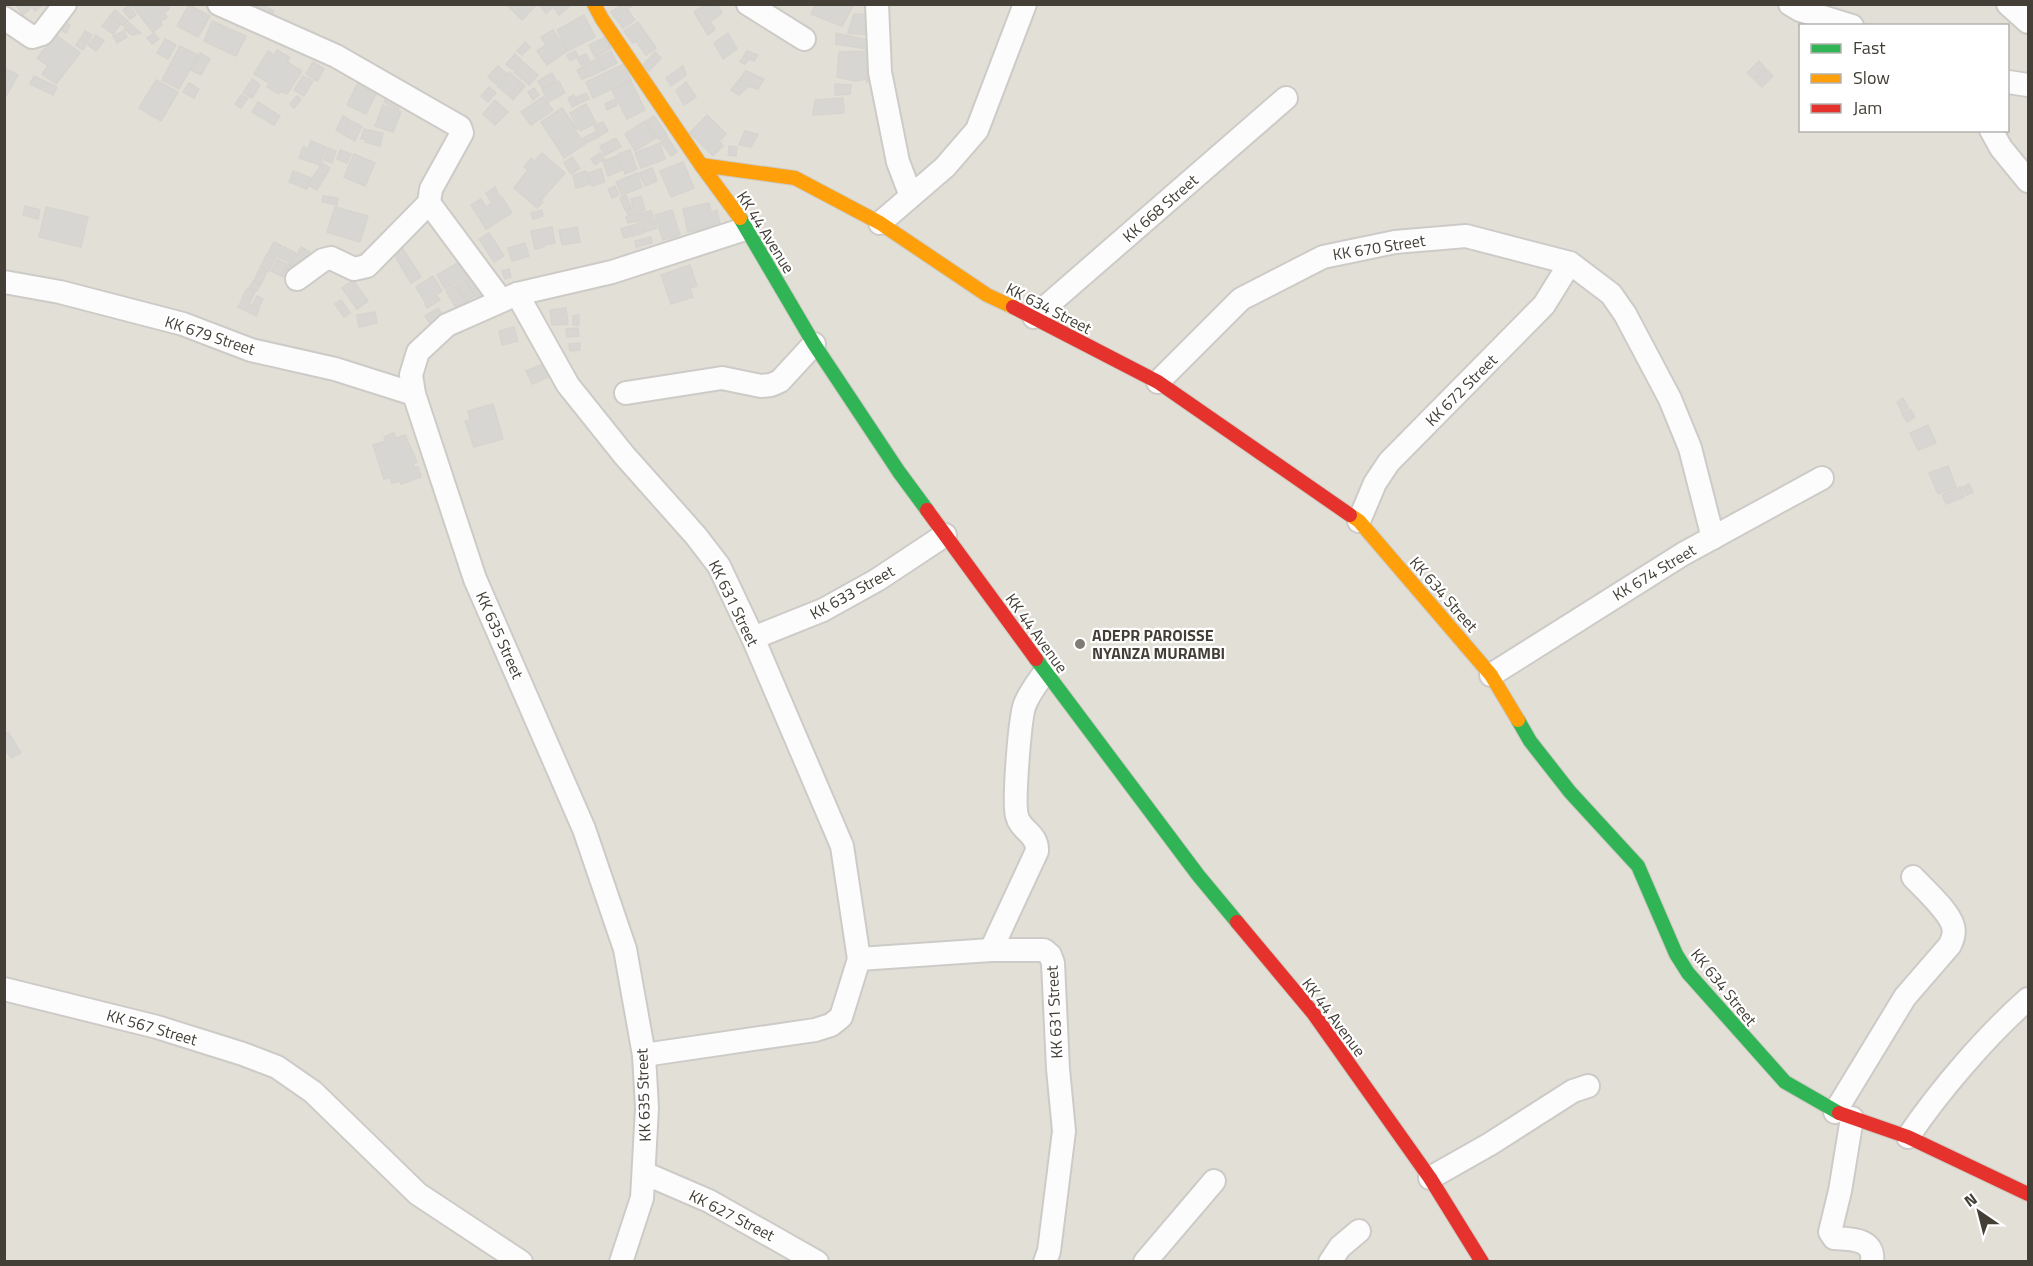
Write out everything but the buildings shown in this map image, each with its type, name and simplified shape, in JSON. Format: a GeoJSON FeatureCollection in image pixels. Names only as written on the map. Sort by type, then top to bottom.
{"type":"FeatureCollection","features":[{"type":"Feature","properties":{"kind":"street"},"geometry":{"type":"LineString","coordinates":[[4,18],[32,37],[42,34],[65,4]]}},
{"type":"Feature","properties":{"kind":"street"},"geometry":{"type":"LineString","coordinates":[[219,4],[336,56],[460,127],[462,134],[431,189],[429,203],[367,266],[354,269],[330,258],[323,260],[297,279]]}},
{"type":"Feature","properties":{"kind":"street","name":"KK 44 Avenue"},"geometry":{"type":"LineString","coordinates":[[594,4],[701,165],[748,228],[814,344],[899,472],[1045,672],[1198,875],[1313,1013],[1430,1178],[1482,1262]]}},
{"type":"Feature","properties":{"kind":"street"},"geometry":{"type":"LineString","coordinates":[[748,4],[804,39]]}},
{"type":"Feature","properties":{"kind":"street"},"geometry":{"type":"LineString","coordinates":[[877,4],[880,72],[898,162],[911,196]]}},
{"type":"Feature","properties":{"kind":"street"},"geometry":{"type":"LineString","coordinates":[[880,223],[945,167],[977,130],[1025,4]]}},
{"type":"Feature","properties":{"kind":"street"},"geometry":{"type":"LineString","coordinates":[[1790,4],[1800,10],[1846,24]]}},
{"type":"Feature","properties":{"kind":"street"},"geometry":{"type":"LineString","coordinates":[[2008,4],[2028,22]]}},
{"type":"Feature","properties":{"kind":"street"},"geometry":{"type":"LineString","coordinates":[[2009,82],[2028,86]]}},
{"type":"Feature","properties":{"kind":"street","name":"KK 668 Street"},"geometry":{"type":"LineString","coordinates":[[1034,317],[1286,98]]}},
{"type":"Feature","properties":{"kind":"street"},"geometry":{"type":"LineString","coordinates":[[1992,132],[2001,148],[2028,181]]}},
{"type":"Feature","properties":{"kind":"street","name":"KK 634 Street"},"geometry":{"type":"LineString","coordinates":[[701,165],[795,178],[880,223],[987,295],[1158,382],[1359,521],[1491,675],[1530,741],[1570,792],[1638,866],[1676,954],[1688,973],[1785,1082],[1843,1115],[1908,1137],[2028,1194]]}},
{"type":"Feature","properties":{"kind":"street","name":"KK 631 Street"},"geometry":{"type":"LineString","coordinates":[[429,203],[509,297],[568,385],[624,455],[696,536],[719,566],[753,638],[842,846],[859,959],[841,1017],[831,1025],[815,1030],[644,1055]]}},
{"type":"Feature","properties":{"kind":"street","name":"KK 635 Street"},"geometry":{"type":"LineString","coordinates":[[621,1262],[642,1197],[647,1108],[644,1055],[625,949],[588,840],[475,579],[414,394],[411,375],[418,352],[447,325],[509,297],[612,272],[748,228]]}},
{"type":"Feature","properties":{"kind":"street","name":"KK 670 Street"},"geometry":{"type":"LineString","coordinates":[[1158,382],[1241,299],[1323,257],[1395,242],[1466,236],[1570,263]]}},
{"type":"Feature","properties":{"kind":"street"},"geometry":{"type":"LineString","coordinates":[[1570,263],[1611,294],[1625,314],[1670,399],[1690,448],[1713,538]]}},
{"type":"Feature","properties":{"kind":"street","name":"KK 672 Street"},"geometry":{"type":"LineString","coordinates":[[1359,521],[1376,483],[1389,462],[1544,305],[1570,263]]}},
{"type":"Feature","properties":{"kind":"street","name":"KK 679 Street"},"geometry":{"type":"LineString","coordinates":[[4,282],[60,292],[183,324],[251,350],[335,369],[414,394]]}},
{"type":"Feature","properties":{"kind":"street"},"geometry":{"type":"LineString","coordinates":[[626,393],[722,378],[761,386],[771,385],[780,381],[814,344]]}},
{"type":"Feature","properties":{"kind":"street","name":"KK 674 Street"},"geometry":{"type":"LineString","coordinates":[[1491,675],[1639,580],[1822,478]]}},
{"type":"Feature","properties":{"kind":"street","name":"KK 633 Street"},"geometry":{"type":"LineString","coordinates":[[753,638],[823,610],[877,580],[945,535]]}},
{"type":"Feature","properties":{"kind":"street"},"geometry":{"type":"LineString","coordinates":[[991,950],[1037,851],[1037,842],[1018,820],[1016,814],[1021,721],[1024,706],[1045,672]]}},
{"type":"Feature","properties":{"kind":"street"},"geometry":{"type":"LineString","coordinates":[[1872,1262],[1873,1255],[1867,1244],[1859,1240],[1834,1238],[1830,1232],[1840,1191],[1843,1115],[1892,1017],[1905,997],[1950,945],[1954,936],[1953,926],[1947,915],[1913,877]]}},
{"type":"Feature","properties":{"kind":"street","name":"KK 631 Street"},"geometry":{"type":"LineString","coordinates":[[859,959],[991,950],[1044,950],[1050,955],[1053,963],[1058,1069],[1064,1131],[1049,1251],[1045,1262]]}},
{"type":"Feature","properties":{"kind":"street","name":"KK 567 Street"},"geometry":{"type":"LineString","coordinates":[[4,989],[168,1030],[277,1067],[312,1092],[418,1194],[521,1262]]}},
{"type":"Feature","properties":{"kind":"street"},"geometry":{"type":"LineString","coordinates":[[1908,1137],[1925,1112],[1949,1084],[2028,999]]}},
{"type":"Feature","properties":{"kind":"street"},"geometry":{"type":"LineString","coordinates":[[1430,1178],[1490,1144],[1573,1091],[1588,1086]]}},
{"type":"Feature","properties":{"kind":"street","name":"KK 627 Street"},"geometry":{"type":"LineString","coordinates":[[644,1173],[710,1201],[817,1262]]}},
{"type":"Feature","properties":{"kind":"street"},"geometry":{"type":"LineString","coordinates":[[1145,1262],[1214,1181]]}},
{"type":"Feature","properties":{"kind":"street"},"geometry":{"type":"LineString","coordinates":[[1330,1262],[1340,1247],[1359,1231]]}},
{"type":"Feature","properties":{"kind":"shaded area"},"geometry":{"type":"Polygon","coordinates":[[[5,5],[2028,5],[2028,1261],[5,1261],[5,5]]]}},
{"type":"Feature","properties":{"kind":"traffic: fast"},"geometry":{"type":"LineString","coordinates":[[740,218],[814,344],[927,510]]}},
{"type":"Feature","properties":{"kind":"traffic: fast"},"geometry":{"type":"LineString","coordinates":[[1036,659],[1198,875],[1237,922]]}},
{"type":"Feature","properties":{"kind":"traffic: fast"},"geometry":{"type":"LineString","coordinates":[[1518,720],[1530,741],[1570,792],[1638,866],[1676,954],[1688,973],[1785,1082],[1839,1113]]}},
{"type":"Feature","properties":{"kind":"traffic: slow"},"geometry":{"type":"LineString","coordinates":[[594,4],[701,165],[740,218]]}},
{"type":"Feature","properties":{"kind":"traffic: slow"},"geometry":{"type":"LineString","coordinates":[[701,165],[795,178],[880,223],[987,295],[1013,307]]}},
{"type":"Feature","properties":{"kind":"traffic: slow"},"geometry":{"type":"LineString","coordinates":[[1350,515],[1359,521],[1491,675],[1518,720]]}},
{"type":"Feature","properties":{"kind":"traffic: jam"},"geometry":{"type":"LineString","coordinates":[[1013,307],[1158,382],[1350,515]]}},
{"type":"Feature","properties":{"kind":"traffic: jam"},"geometry":{"type":"LineString","coordinates":[[927,510],[1036,659]]}},
{"type":"Feature","properties":{"kind":"traffic: jam"},"geometry":{"type":"LineString","coordinates":[[1237,922],[1313,1013],[1430,1178],[1482,1262]]}},
{"type":"Feature","properties":{"kind":"traffic: jam"},"geometry":{"type":"LineString","coordinates":[[1839,1113],[1908,1137],[2028,1194]]}},
{"type":"Feature","properties":{"kind":"place","name":"ADEPR PAROISSE NYANZA MURAMBI"},"geometry":{"type":"Point","coordinates":[1080,644]}}]}
